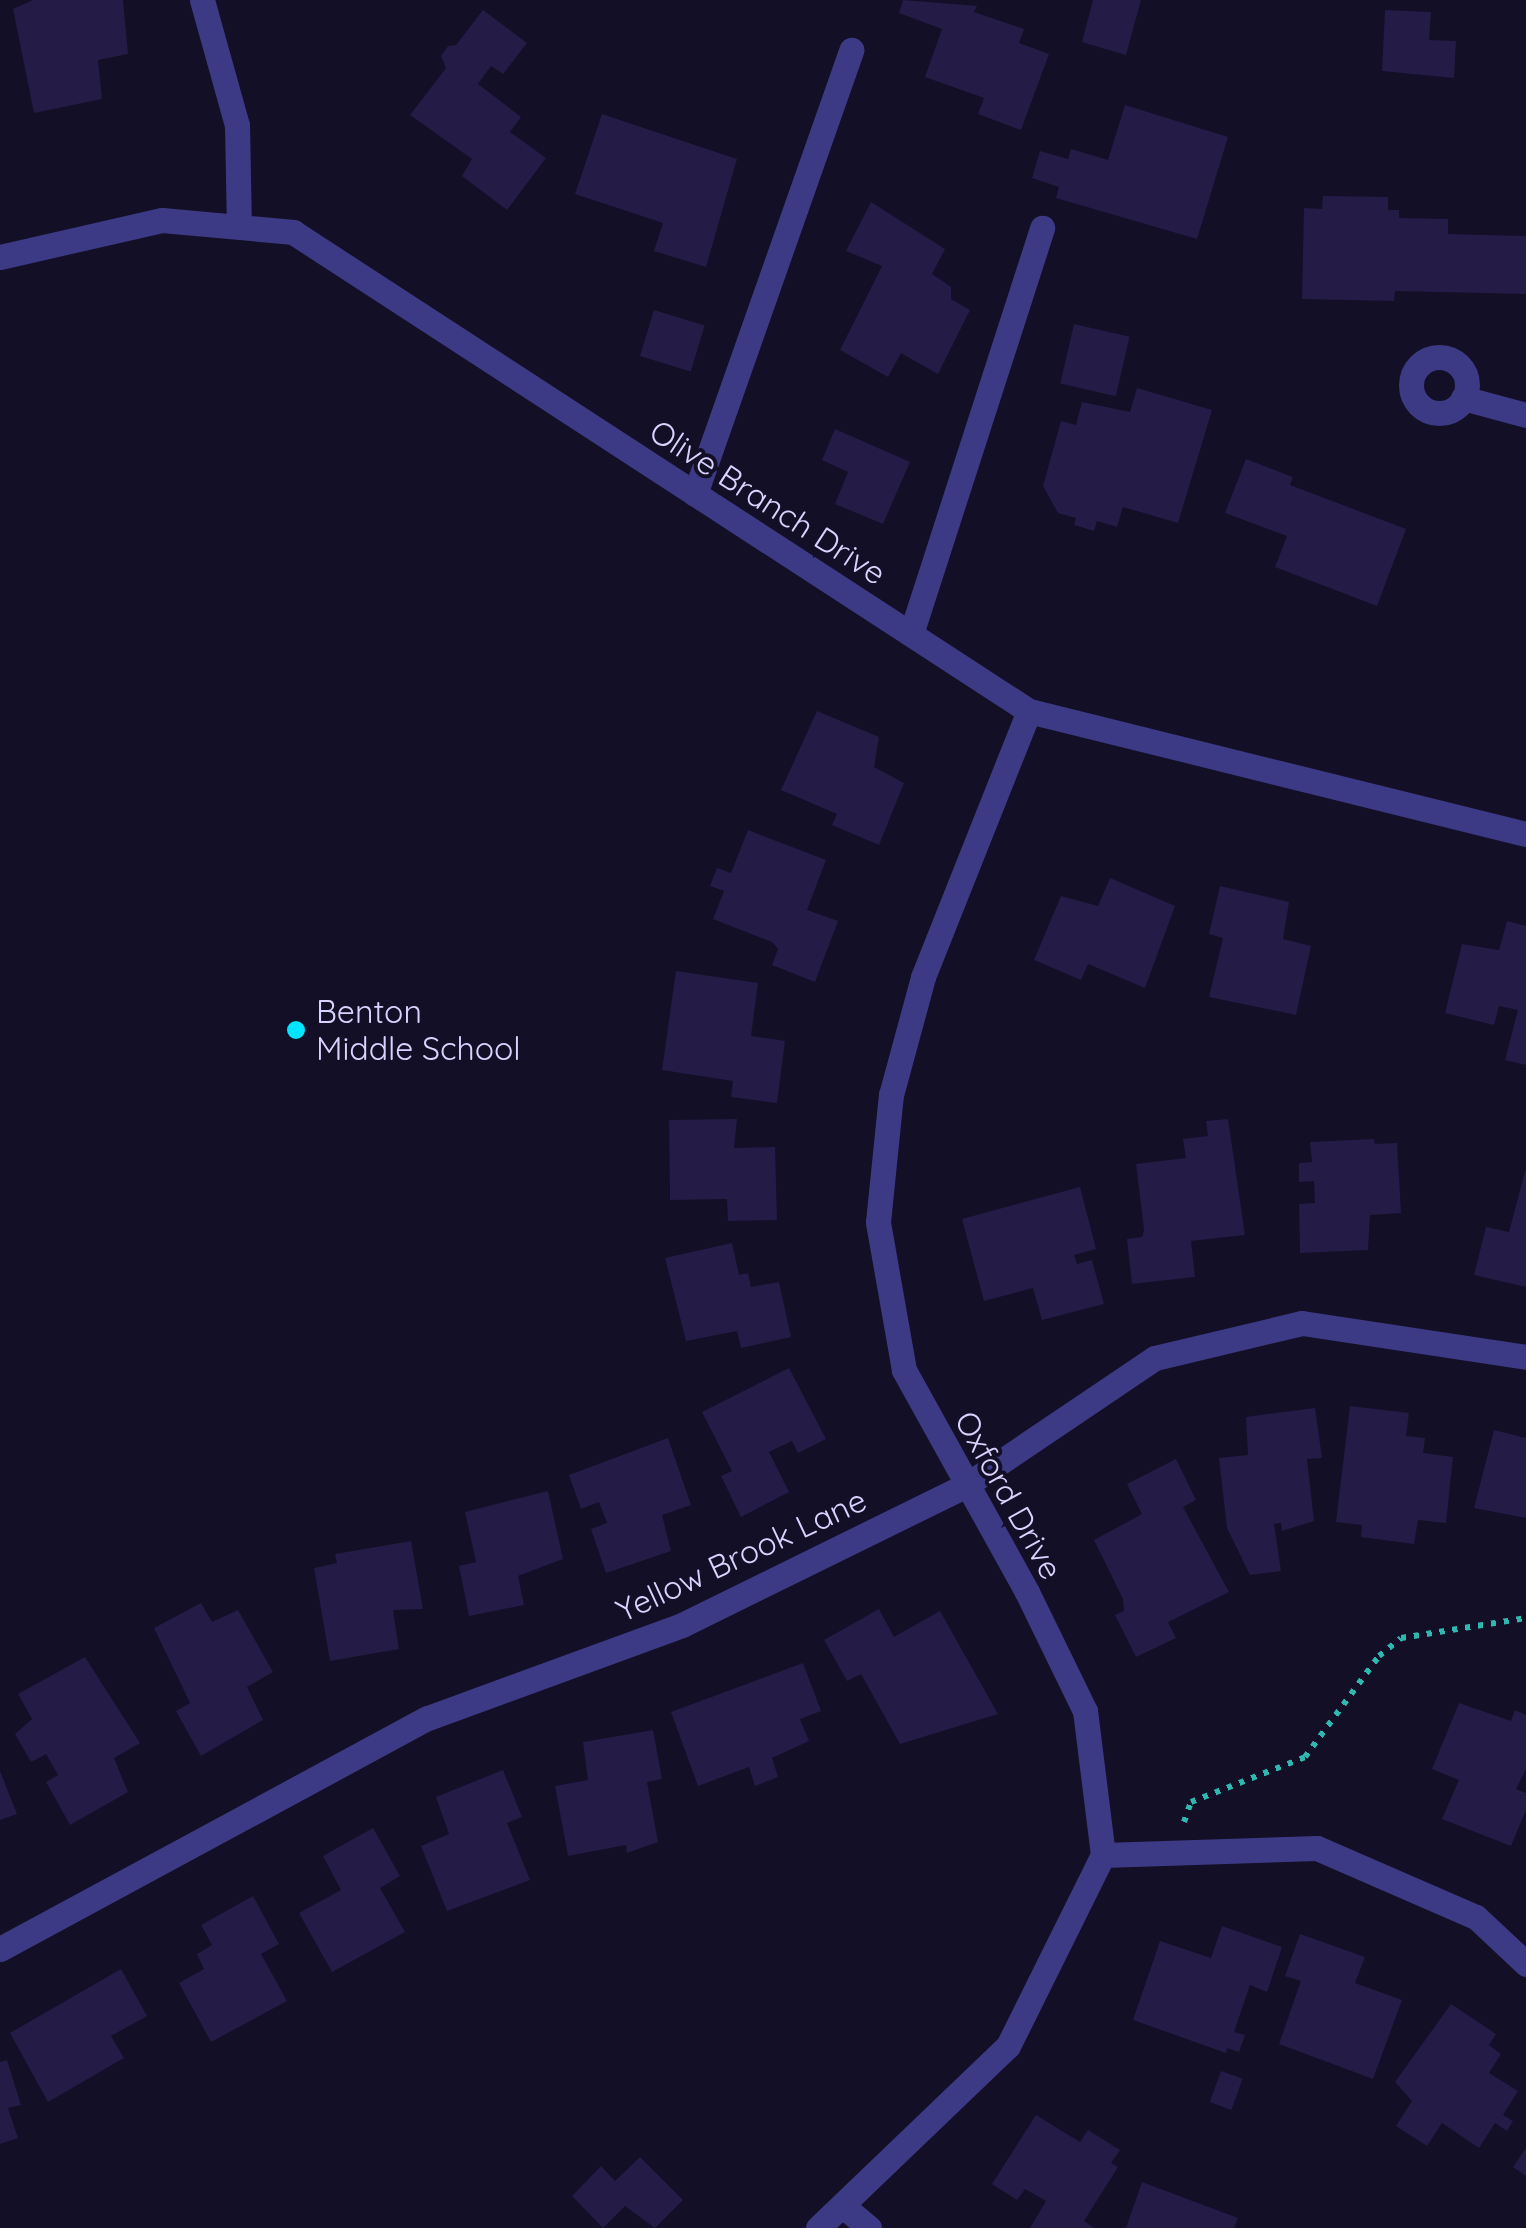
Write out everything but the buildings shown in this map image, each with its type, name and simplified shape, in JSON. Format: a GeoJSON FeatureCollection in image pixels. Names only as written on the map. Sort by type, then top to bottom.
{"type":"FeatureCollection","features":[{"type":"Feature","properties":{"kind":"street"},"geometry":{"type":"LineString","coordinates":[[202,0],[236,125],[239,226]]}},
{"type":"Feature","properties":{"kind":"street"},"geometry":{"type":"LineString","coordinates":[[695,494],[852,50]]}},
{"type":"Feature","properties":{"kind":"street","name":"Olive Branch Drive"},"geometry":{"type":"LineString","coordinates":[[0,258],[162,220],[293,232],[1029,710],[1526,834]]}},
{"type":"Feature","properties":{"kind":"street"},"geometry":{"type":"LineString","coordinates":[[911,634],[1042,228]]}},
{"type":"Feature","properties":{"kind":"street"},"geometry":{"type":"LineString","coordinates":[[1464,398],[1526,415]]}},
{"type":"Feature","properties":{"kind":"street","name":"Oxford Drive"},"geometry":{"type":"LineString","coordinates":[[1029,710],[923,977],[890,1094],[878,1222],[904,1370],[965,1486],[1028,1592],[1085,1711],[1103,1856]]}},
{"type":"Feature","properties":{"kind":"street","name":"Yellow Brook Lane"},"geometry":{"type":"LineString","coordinates":[[0,1949],[428,1718],[682,1624],[965,1486],[1155,1358],[1302,1323],[1526,1356]]}},
{"type":"Feature","properties":{"kind":"street"},"geometry":{"type":"LineString","coordinates":[[818,2228],[1008,2046],[1103,1856],[1318,1848],[1476,1917],[1526,1964]]}},
{"type":"Feature","properties":{"kind":"street"},"geometry":{"type":"LineString","coordinates":[[843,2206],[869,2228]]}},
{"type":"Feature","properties":{"kind":"path"},"geometry":{"type":"LineString","coordinates":[[1172,1853],[1191,1802],[1306,1757],[1378,1656],[1401,1638],[1526,1618]]}},
{"type":"Feature","properties":{"kind":"place","name":"Benton Middle School"},"geometry":{"type":"Point","coordinates":[296,1030]}}]}
